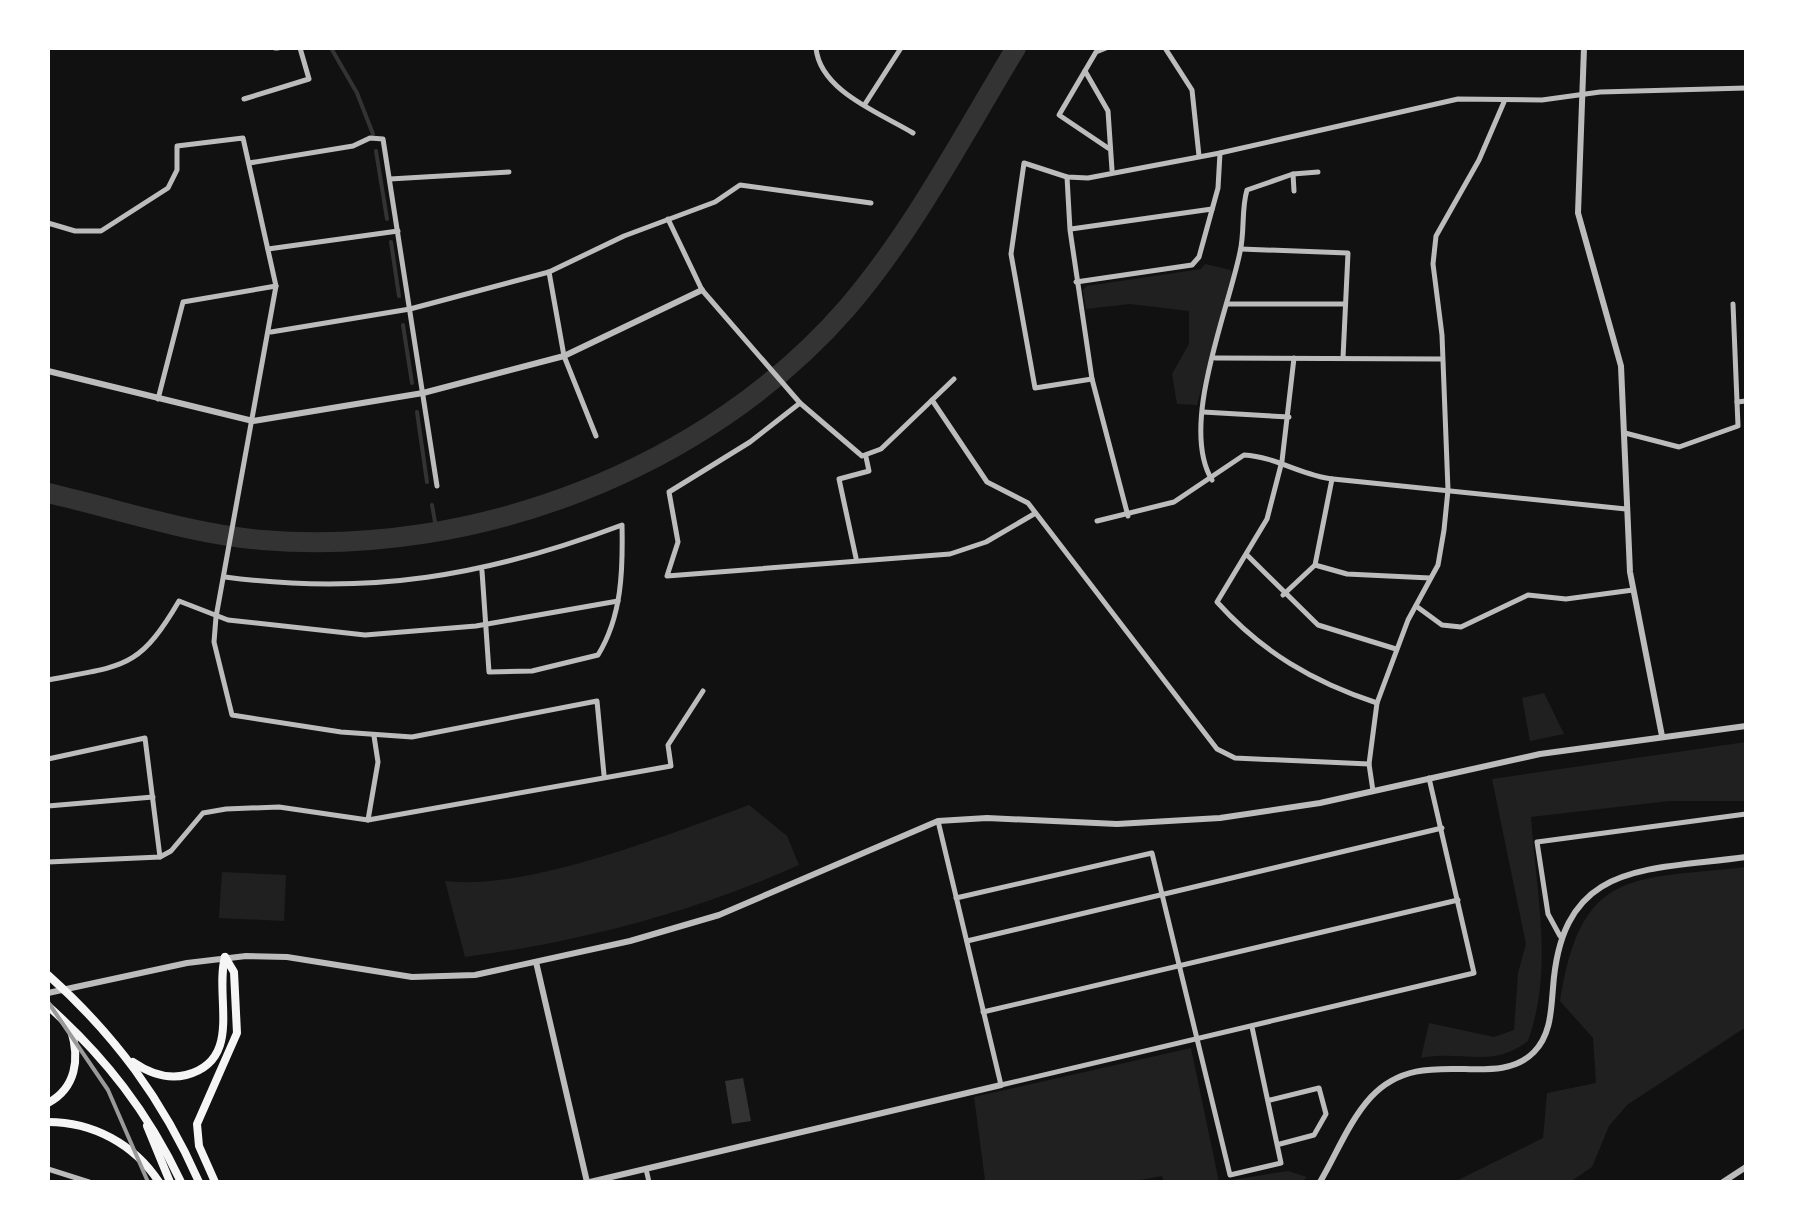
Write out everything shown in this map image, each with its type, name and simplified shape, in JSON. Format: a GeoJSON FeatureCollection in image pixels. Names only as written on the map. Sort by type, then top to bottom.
{"type":"FeatureCollection","features":[{"type":"Feature","properties":{"kind":"main road"},"geometry":{"type":"LineString","coordinates":[[126,1056],[146,1070],[170,1076],[191,1074],[209,1062],[224,1030],[220,974],[225,957]]}},
{"type":"Feature","properties":{"kind":"main road"},"geometry":{"type":"LineString","coordinates":[[214,1182],[197,1134],[199,1115],[238,1033],[234,972],[225,957]]}},
{"type":"Feature","properties":{"kind":"main road"},"geometry":{"type":"LineString","coordinates":[[48,975],[126,1056],[167,1115],[199,1182]]}},
{"type":"Feature","properties":{"kind":"main road"},"geometry":{"type":"LineString","coordinates":[[48,1006],[112,1069],[137,1103],[180,1182]]}},
{"type":"Feature","properties":{"kind":"main road"},"geometry":{"type":"LineString","coordinates":[[48,1104],[68,1086],[76,1065],[69,1024]]}},
{"type":"Feature","properties":{"kind":"main road"},"geometry":{"type":"LineString","coordinates":[[137,1103],[170,1182]]}},
{"type":"Feature","properties":{"kind":"main road"},"geometry":{"type":"LineString","coordinates":[[48,1122],[78,1125],[108,1136],[138,1157],[158,1182]]}},
{"type":"Feature","properties":{"kind":"street"},"geometry":{"type":"LineString","coordinates":[[244,99],[309,79],[300,48]]}},
{"type":"Feature","properties":{"kind":"street"},"geometry":{"type":"LineString","coordinates":[[816,48],[817,58],[838,88],[913,133]]}},
{"type":"Feature","properties":{"kind":"street"},"geometry":{"type":"LineString","coordinates":[[865,104],[900,48]]}},
{"type":"Feature","properties":{"kind":"street"},"geometry":{"type":"LineString","coordinates":[[1106,48],[1096,52],[1059,115],[1108,148]]}},
{"type":"Feature","properties":{"kind":"street"},"geometry":{"type":"LineString","coordinates":[[1165,48],[1192,90],[1199,158]]}},
{"type":"Feature","properties":{"kind":"street"},"geometry":{"type":"LineString","coordinates":[[1582,49],[1578,212],[1618,348],[1634,590],[1662,736]]}},
{"type":"Feature","properties":{"kind":"street"},"geometry":{"type":"LineString","coordinates":[[1086,71],[1108,112],[1112,170]]}},
{"type":"Feature","properties":{"kind":"street"},"geometry":{"type":"LineString","coordinates":[[1092,379],[1035,388],[1011,254],[1024,162],[1067,177],[1088,178],[1112,170],[1199,158],[1442,102],[1746,88]]}},
{"type":"Feature","properties":{"kind":"street"},"geometry":{"type":"LineString","coordinates":[[1373,790],[1370,764],[1377,703],[1396,648],[1432,578],[1448,490],[1442,359],[1432,264],[1436,236],[1480,160],[1504,100]]}},
{"type":"Feature","properties":{"kind":"street"},"geometry":{"type":"LineString","coordinates":[[48,222],[101,231],[168,188],[177,170],[177,146],[243,138],[276,286],[216,617],[214,642],[232,714],[374,736],[412,737],[597,701],[604,775]]}},
{"type":"Feature","properties":{"kind":"street"},"geometry":{"type":"LineString","coordinates":[[249,163],[353,146],[370,138],[384,139],[437,486]]}},
{"type":"Feature","properties":{"kind":"street"},"geometry":{"type":"LineString","coordinates":[[1076,282],[1192,265],[1199,257],[1212,210],[1220,153]]}},
{"type":"Feature","properties":{"kind":"street"},"geometry":{"type":"LineString","coordinates":[[390,179],[509,172]]}},
{"type":"Feature","properties":{"kind":"street"},"geometry":{"type":"LineString","coordinates":[[1212,480],[1202,464],[1202,412],[1241,250],[1247,190],[1293,174],[1318,172]]}},
{"type":"Feature","properties":{"kind":"street"},"geometry":{"type":"LineString","coordinates":[[1293,174],[1294,191]]}},
{"type":"Feature","properties":{"kind":"street"},"geometry":{"type":"LineString","coordinates":[[1067,177],[1076,282],[1092,379],[1128,516]]}},
{"type":"Feature","properties":{"kind":"street"},"geometry":{"type":"LineString","coordinates":[[270,332],[410,309],[549,272],[714,202],[740,185],[870,203]]}},
{"type":"Feature","properties":{"kind":"street"},"geometry":{"type":"LineString","coordinates":[[1070,230],[1212,210]]}},
{"type":"Feature","properties":{"kind":"street"},"geometry":{"type":"LineString","coordinates":[[668,219],[702,290],[799,401],[866,456],[869,471],[839,479],[856,558]]}},
{"type":"Feature","properties":{"kind":"street"},"geometry":{"type":"LineString","coordinates":[[268,250],[398,231]]}},
{"type":"Feature","properties":{"kind":"street"},"geometry":{"type":"LineString","coordinates":[[1241,250],[1348,253],[1343,359]]}},
{"type":"Feature","properties":{"kind":"street"},"geometry":{"type":"LineString","coordinates":[[549,272],[564,356],[596,436]]}},
{"type":"Feature","properties":{"kind":"street"},"geometry":{"type":"LineString","coordinates":[[158,399],[183,302],[276,286]]}},
{"type":"Feature","properties":{"kind":"street"},"geometry":{"type":"LineString","coordinates":[[48,370],[252,421],[423,393],[564,356],[702,290]]}},
{"type":"Feature","properties":{"kind":"street"},"geometry":{"type":"LineString","coordinates":[[1227,304],[1345,304]]}},
{"type":"Feature","properties":{"kind":"street"},"geometry":{"type":"LineString","coordinates":[[1625,433],[1678,447],[1738,426],[1733,304]]}},
{"type":"Feature","properties":{"kind":"street"},"geometry":{"type":"LineString","coordinates":[[1215,358],[1442,359]]}},
{"type":"Feature","properties":{"kind":"street"},"geometry":{"type":"LineString","coordinates":[[1294,358],[1282,461],[1267,519],[1217,602],[1286,664],[1377,703]]}},
{"type":"Feature","properties":{"kind":"street"},"geometry":{"type":"LineString","coordinates":[[866,456],[880,449],[954,380]]}},
{"type":"Feature","properties":{"kind":"street"},"geometry":{"type":"LineString","coordinates":[[932,400],[987,482],[1028,502],[1217,750],[1236,758],[1370,764]]}},
{"type":"Feature","properties":{"kind":"street"},"geometry":{"type":"LineString","coordinates":[[1736,402],[1746,400]]}},
{"type":"Feature","properties":{"kind":"street"},"geometry":{"type":"LineString","coordinates":[[799,401],[750,442],[668,492],[678,542],[667,576],[856,558],[950,554],[986,542],[1034,514]]}},
{"type":"Feature","properties":{"kind":"street"},"geometry":{"type":"LineString","coordinates":[[1202,412],[1288,417]]}},
{"type":"Feature","properties":{"kind":"street"},"geometry":{"type":"LineString","coordinates":[[1097,522],[1174,502],[1212,480],[1231,460],[1244,455],[1282,461],[1332,479],[1626,509]]}},
{"type":"Feature","properties":{"kind":"street"},"geometry":{"type":"LineString","coordinates":[[1283,595],[1314,565],[1332,479]]}},
{"type":"Feature","properties":{"kind":"street"},"geometry":{"type":"LineString","coordinates":[[225,577],[366,585],[482,570],[622,525],[618,601],[612,631],[598,654],[532,671],[489,672],[482,570]]}},
{"type":"Feature","properties":{"kind":"street"},"geometry":{"type":"LineString","coordinates":[[1247,556],[1318,625],[1396,648]]}},
{"type":"Feature","properties":{"kind":"street"},"geometry":{"type":"LineString","coordinates":[[1314,565],[1347,574],[1432,578]]}},
{"type":"Feature","properties":{"kind":"street"},"geometry":{"type":"LineString","coordinates":[[1416,606],[1442,625],[1461,627],[1528,595],[1566,599],[1634,590]]}},
{"type":"Feature","properties":{"kind":"street"},"geometry":{"type":"LineString","coordinates":[[48,680],[134,659],[156,640],[179,601],[216,617],[365,635],[486,624],[618,601]]}},
{"type":"Feature","properties":{"kind":"street"},"geometry":{"type":"LineString","coordinates":[[48,862],[160,857],[171,852],[203,814],[226,809],[280,807],[368,820],[671,766],[668,746],[703,691]]}},
{"type":"Feature","properties":{"kind":"street"},"geometry":{"type":"LineString","coordinates":[[48,994],[225,957],[287,957],[436,978],[536,962],[630,941],[719,914],[938,822],[1182,821],[1292,808],[1540,754],[1746,726]]}},
{"type":"Feature","properties":{"kind":"street"},"geometry":{"type":"LineString","coordinates":[[368,820],[378,762],[374,736]]}},
{"type":"Feature","properties":{"kind":"street"},"geometry":{"type":"LineString","coordinates":[[48,759],[146,738],[160,857]]}},
{"type":"Feature","properties":{"kind":"street"},"geometry":{"type":"LineString","coordinates":[[536,962],[588,1182],[1474,973],[1430,778]]}},
{"type":"Feature","properties":{"kind":"street"},"geometry":{"type":"LineString","coordinates":[[48,806],[152,797]]}},
{"type":"Feature","properties":{"kind":"street"},"geometry":{"type":"LineString","coordinates":[[1560,936],[1548,914],[1537,842],[1746,814]]}},
{"type":"Feature","properties":{"kind":"street"},"geometry":{"type":"LineString","coordinates":[[938,822],[1001,1085]]}},
{"type":"Feature","properties":{"kind":"street"},"geometry":{"type":"LineString","coordinates":[[967,941],[1442,828]]}},
{"type":"Feature","properties":{"kind":"street"},"geometry":{"type":"LineString","coordinates":[[956,898],[1152,853],[1230,1176],[1281,1163],[1252,1028]]}},
{"type":"Feature","properties":{"kind":"street"},"geometry":{"type":"LineString","coordinates":[[1320,1182],[1359,1114],[1385,1085],[1416,1070],[1501,1068],[1532,1054],[1545,1038],[1551,1016],[1560,936],[1583,900],[1616,878],[1746,857]]}},
{"type":"Feature","properties":{"kind":"street"},"geometry":{"type":"LineString","coordinates":[[982,1012],[1458,900]]}},
{"type":"Feature","properties":{"kind":"street"},"geometry":{"type":"LineString","coordinates":[[1270,1100],[1319,1088],[1326,1114],[1314,1135],[1279,1144]]}},
{"type":"Feature","properties":{"kind":"street"},"geometry":{"type":"LineString","coordinates":[[1722,1182],[1746,1167]]}},
{"type":"Feature","properties":{"kind":"street"},"geometry":{"type":"LineString","coordinates":[[48,1168],[89,1182]]}},
{"type":"Feature","properties":{"kind":"street"},"geometry":{"type":"LineString","coordinates":[[646,1169],[649,1182]]}},
{"type":"Feature","properties":{"kind":"shaded area"},"geometry":{"type":"Polygon","coordinates":[[[1205,264],[1231,270],[1232,274],[1197,405],[1177,404],[1172,374],[1189,344],[1189,311],[1130,304],[1086,309],[1083,290],[1087,286],[1201,269],[1205,264]]]}},
{"type":"Feature","properties":{"kind":"shaded area"},"geometry":{"type":"Polygon","coordinates":[[[1544,693],[1564,734],[1530,741],[1522,698],[1544,693]]]}},
{"type":"Feature","properties":{"kind":"shaded area"},"geometry":{"type":"Polygon","coordinates":[[[1746,742],[1746,801],[1669,801],[1531,817],[1542,958],[1536,1013],[1528,1041],[1490,1057],[1421,1058],[1429,1023],[1494,1037],[1514,1030],[1518,973],[1526,944],[1492,779],[1746,742]]]}},
{"type":"Feature","properties":{"kind":"shaded area"},"geometry":{"type":"Polygon","coordinates":[[[749,805],[787,836],[799,865],[719,897],[635,923],[551,943],[465,957],[445,881],[479,882],[557,869],[749,805]]]}},
{"type":"Feature","properties":{"kind":"shaded area"},"geometry":{"type":"Polygon","coordinates":[[[1746,867],[1746,1027],[1627,1105],[1609,1126],[1592,1167],[1570,1182],[1454,1182],[1543,1138],[1547,1093],[1596,1083],[1593,1038],[1560,1001],[1569,958],[1582,926],[1597,904],[1617,889],[1642,880],[1746,867]]]}},
{"type":"Feature","properties":{"kind":"shaded area"},"geometry":{"type":"Polygon","coordinates":[[[222,872],[286,875],[284,921],[219,918],[222,872]]]}},
{"type":"Feature","properties":{"kind":"shaded area"},"geometry":{"type":"Polygon","coordinates":[[[1191,1048],[1219,1182],[1164,1182],[1162,1176],[1129,1182],[971,1182],[985,1180],[974,1097],[1191,1048]]]}},
{"type":"Feature","properties":{"kind":"shaded area"},"geometry":{"type":"Polygon","coordinates":[[[743,1078],[751,1121],[732,1124],[725,1081],[743,1078]]]}},
{"type":"Feature","properties":{"kind":"shaded area"},"geometry":{"type":"Polygon","coordinates":[[[1288,1171],[1307,1177],[1302,1182],[1219,1182],[1288,1171]]]}},
{"type":"Feature","properties":{"kind":"waterway"},"geometry":{"type":"LineString","coordinates":[[331,48],[357,93],[373,134]]}},
{"type":"Feature","properties":{"kind":"waterway"},"geometry":{"type":"LineString","coordinates":[[48,493],[235,537],[342,542],[423,534],[503,517],[582,491],[656,457],[726,415],[790,365],[847,308],[916,214],[1016,48]]}},
{"type":"Feature","properties":{"kind":"waterway"},"geometry":{"type":"LineString","coordinates":[[376,151],[387,219]]}},
{"type":"Feature","properties":{"kind":"waterway"},"geometry":{"type":"LineString","coordinates":[[391,242],[399,296]]}},
{"type":"Feature","properties":{"kind":"waterway"},"geometry":{"type":"LineString","coordinates":[[403,325],[412,383]]}},
{"type":"Feature","properties":{"kind":"waterway"},"geometry":{"type":"LineString","coordinates":[[417,412],[427,482]]}},
{"type":"Feature","properties":{"kind":"waterway"},"geometry":{"type":"LineString","coordinates":[[432,505],[437,533]]}},
{"type":"Feature","properties":{"kind":"railway"},"geometry":{"type":"LineString","coordinates":[[48,1002],[108,1090],[148,1182]]}}]}
